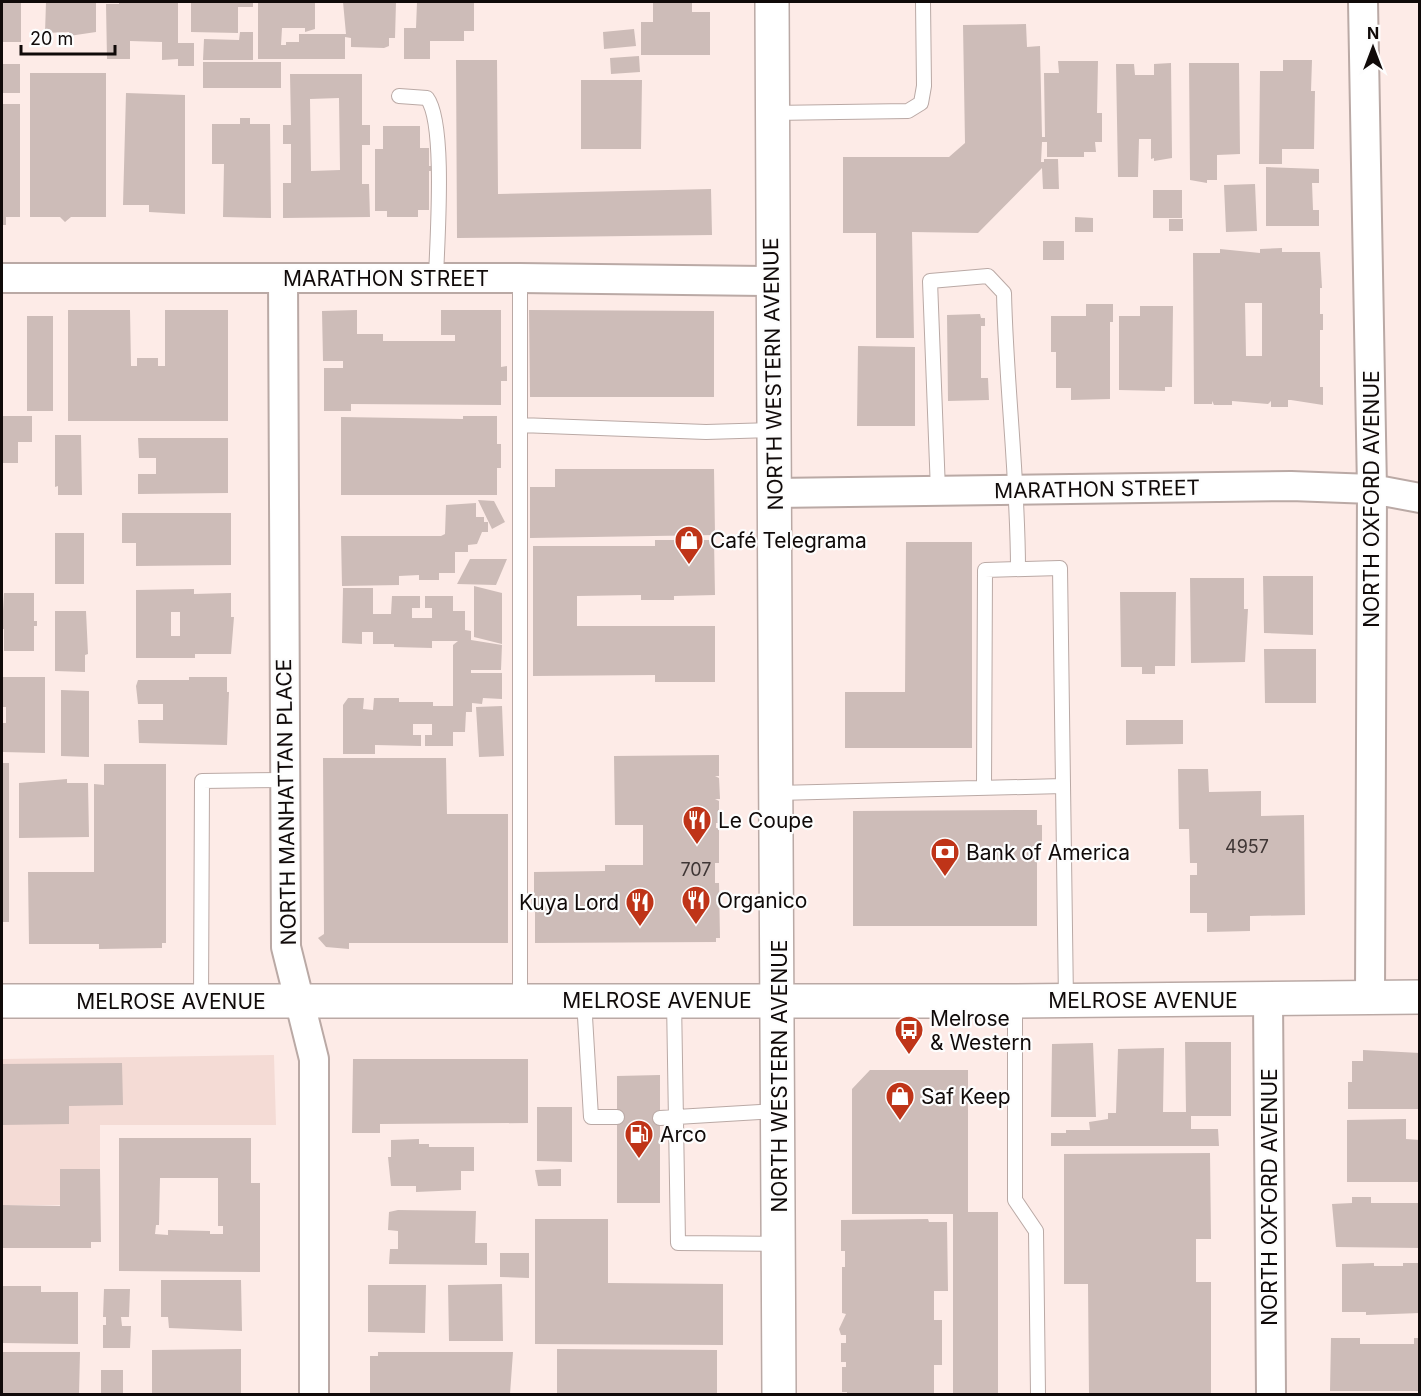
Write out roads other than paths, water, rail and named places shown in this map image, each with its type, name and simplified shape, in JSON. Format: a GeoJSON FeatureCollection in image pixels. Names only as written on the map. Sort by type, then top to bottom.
{"type":"FeatureCollection","features":[{"type":"Feature","properties":{"kind":"main road","name":"NORTH WESTERN AVENUE"},"geometry":{"type":"LineString","coordinates":[[772,2],[770,281],[779,1000],[779,1395]]}},
{"type":"Feature","properties":{"kind":"main road","name":"MELROSE AVENUE"},"geometry":{"type":"LineString","coordinates":[[2,1001],[1066,1001],[1419,997]]}},
{"type":"Feature","properties":{"kind":"street","name":"NORTH OXFORD AVENUE"},"geometry":{"type":"LineString","coordinates":[[1363,2],[1372,489],[1370,997]]}},
{"type":"Feature","properties":{"kind":"street","name":"NORTH MANHATTAN PLACE"},"geometry":{"type":"LineString","coordinates":[[282,278],[286,947],[314,1059],[314,1395]]}},
{"type":"Feature","properties":{"kind":"street","name":"MARATHON STREET"},"geometry":{"type":"LineString","coordinates":[[2,279],[520,278],[770,281]]}},
{"type":"Feature","properties":{"kind":"street","name":"MARATHON STREET"},"geometry":{"type":"LineString","coordinates":[[774,493],[1291,486],[1372,489],[1419,498]]}},
{"type":"Feature","properties":{"kind":"street","name":"NORTH OXFORD AVENUE"},"geometry":{"type":"LineString","coordinates":[[1268,999],[1271,1395]]}},
{"type":"Feature","properties":{"kind":"lane"},"geometry":{"type":"LineString","coordinates":[[772,113],[908,111],[921,102],[924,86],[923,2]]}},
{"type":"Feature","properties":{"kind":"lane"},"geometry":{"type":"LineString","coordinates":[[399,96],[427,98],[434,107],[438,134],[436,278]]}},
{"type":"Feature","properties":{"kind":"lane"},"geometry":{"type":"LineString","coordinates":[[938,491],[930,281],[988,276],[1005,293],[1006,367],[1017,489],[1018,569]]}},
{"type":"Feature","properties":{"kind":"lane"},"geometry":{"type":"LineString","coordinates":[[520,278],[520,1001]]}},
{"type":"Feature","properties":{"kind":"lane"},"geometry":{"type":"LineString","coordinates":[[520,425],[706,432],[773,430]]}},
{"type":"Feature","properties":{"kind":"lane"},"geometry":{"type":"LineString","coordinates":[[984,787],[985,570],[1060,568],[1066,1001]]}},
{"type":"Feature","properties":{"kind":"lane"},"geometry":{"type":"LineString","coordinates":[[201,1001],[202,781],[285,780]]}},
{"type":"Feature","properties":{"kind":"lane"},"geometry":{"type":"LineString","coordinates":[[777,793],[1063,786]]}},
{"type":"Feature","properties":{"kind":"lane"},"geometry":{"type":"LineString","coordinates":[[584,1000],[591,1117],[617,1117]]}},
{"type":"Feature","properties":{"kind":"lane"},"geometry":{"type":"LineString","coordinates":[[674,1000],[678,1243],[779,1244]]}},
{"type":"Feature","properties":{"kind":"lane"},"geometry":{"type":"LineString","coordinates":[[1015,1001],[1015,1200],[1036,1231],[1038,1395]]}},
{"type":"Feature","properties":{"kind":"lane"},"geometry":{"type":"LineString","coordinates":[[660,1118],[779,1111]]}},
{"type":"Feature","properties":{"kind":"place","name":"Café Telegrama"},"geometry":{"type":"Point","coordinates":[689,566]}},
{"type":"Feature","properties":{"kind":"place","name":"Le Coupe"},"geometry":{"type":"Point","coordinates":[697,846]}},
{"type":"Feature","properties":{"kind":"place","name":"Bank of America"},"geometry":{"type":"Point","coordinates":[945,878]}},
{"type":"Feature","properties":{"kind":"place","name":"Organico"},"geometry":{"type":"Point","coordinates":[696,926]}},
{"type":"Feature","properties":{"kind":"place","name":"Kuya Lord"},"geometry":{"type":"Point","coordinates":[640,928]}},
{"type":"Feature","properties":{"kind":"place","name":"Melrose & Western"},"geometry":{"type":"Point","coordinates":[909,1056]}},
{"type":"Feature","properties":{"kind":"place","name":"Saf Keep"},"geometry":{"type":"Point","coordinates":[900,1122]}},
{"type":"Feature","properties":{"kind":"place","name":"Arco"},"geometry":{"type":"Point","coordinates":[639,1160]}}]}
